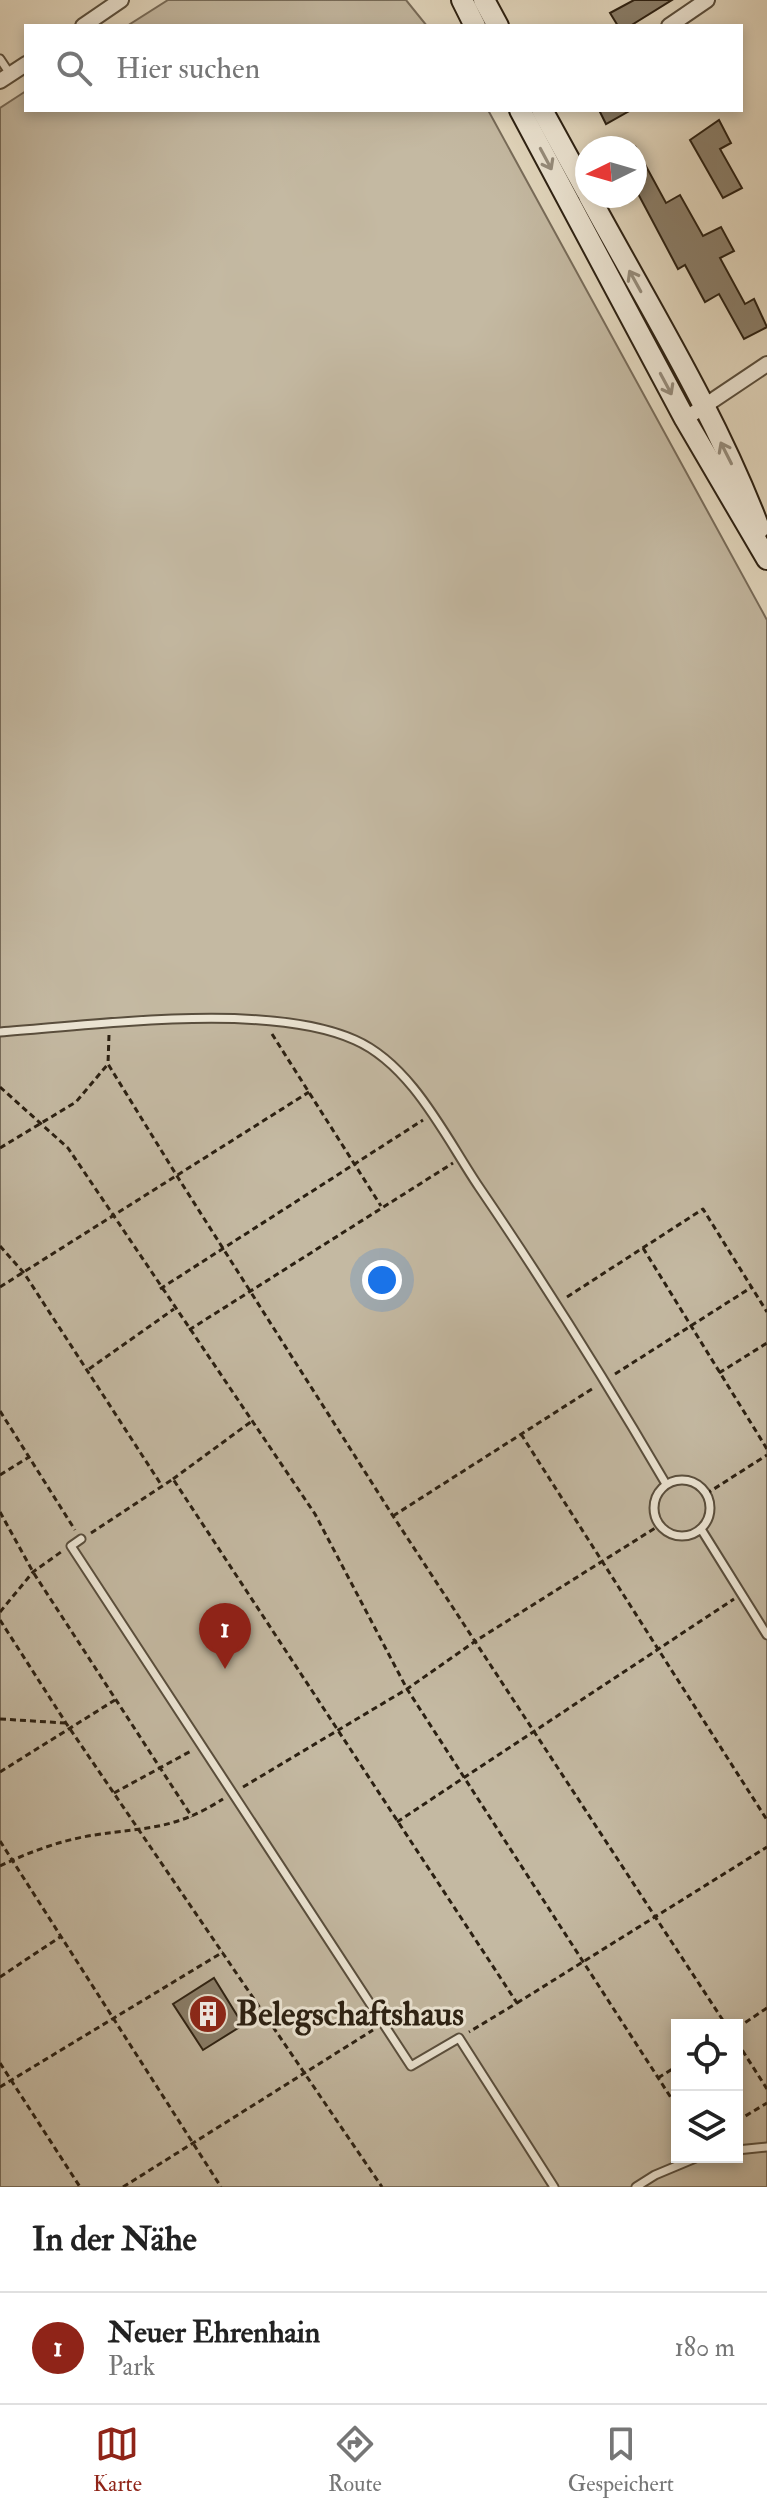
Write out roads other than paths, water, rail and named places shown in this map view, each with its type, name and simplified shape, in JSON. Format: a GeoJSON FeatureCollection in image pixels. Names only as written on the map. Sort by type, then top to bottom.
{"type":"FeatureCollection","features":[{"type":"Feature","properties":{"kind":"street"},"geometry":{"type":"LineString","coordinates":[[85,24],[101,6],[121,0]]}},
{"type":"Feature","properties":{"kind":"street"},"geometry":{"type":"LineString","coordinates":[[462,0],[474,24]]}},
{"type":"Feature","properties":{"kind":"street"},"geometry":{"type":"LineString","coordinates":[[484,0],[497,24]]}},
{"type":"Feature","properties":{"kind":"street"},"geometry":{"type":"LineString","coordinates":[[672,24],[707,0]]}},
{"type":"Feature","properties":{"kind":"street"},"geometry":{"type":"LineString","coordinates":[[5,78],[24,65]]}},
{"type":"Feature","properties":{"kind":"street"},"geometry":{"type":"LineString","coordinates":[[521,112],[685,419],[767,559]]}},
{"type":"Feature","properties":{"kind":"street"},"geometry":{"type":"LineString","coordinates":[[543,112],[575,170]]}},
{"type":"Feature","properties":{"kind":"street"},"geometry":{"type":"LineString","coordinates":[[596,208],[743,486],[767,551]]}},
{"type":"Feature","properties":{"kind":"street"},"geometry":{"type":"LineString","coordinates":[[685,419],[767,364]]}},
{"type":"Feature","properties":{"kind":"lane"},"geometry":{"type":"LineString","coordinates":[[0,59],[5,78]]}},
{"type":"Feature","properties":{"kind":"lane"},"geometry":{"type":"LineString","coordinates":[[0,1032],[110,1023],[264,1021],[321,1029],[356,1040],[404,1078],[431,1115],[557,1303],[666,1484]]}},
{"type":"Feature","properties":{"kind":"lane"},"geometry":{"type":"LineString","coordinates":[[684,1480],[693,1482],[706,1494],[709,1512],[701,1529],[684,1536],[675,1535],[660,1525],[654,1508],[659,1490],[666,1484],[684,1480]]}},
{"type":"Feature","properties":{"kind":"lane"},"geometry":{"type":"LineString","coordinates":[[701,1529],[767,1635]]}},
{"type":"Feature","properties":{"kind":"lane"},"geometry":{"type":"LineString","coordinates":[[81,1539],[71,1546],[411,2066],[459,2038],[554,2187]]}},
{"type":"Feature","properties":{"kind":"lane"},"geometry":{"type":"LineString","coordinates":[[743,2149],[767,2147]]}},
{"type":"Feature","properties":{"kind":"lane"},"geometry":{"type":"LineString","coordinates":[[636,2187],[684,2163]]}},
{"type":"Feature","properties":{"kind":"place","name":"Neuer Ehrenhain"},"geometry":{"type":"Point","coordinates":[225,1669]}},
{"type":"Feature","properties":{"kind":"place","name":"Belegschaftshaus"},"geometry":{"type":"Point","coordinates":[208,2014]}}]}
